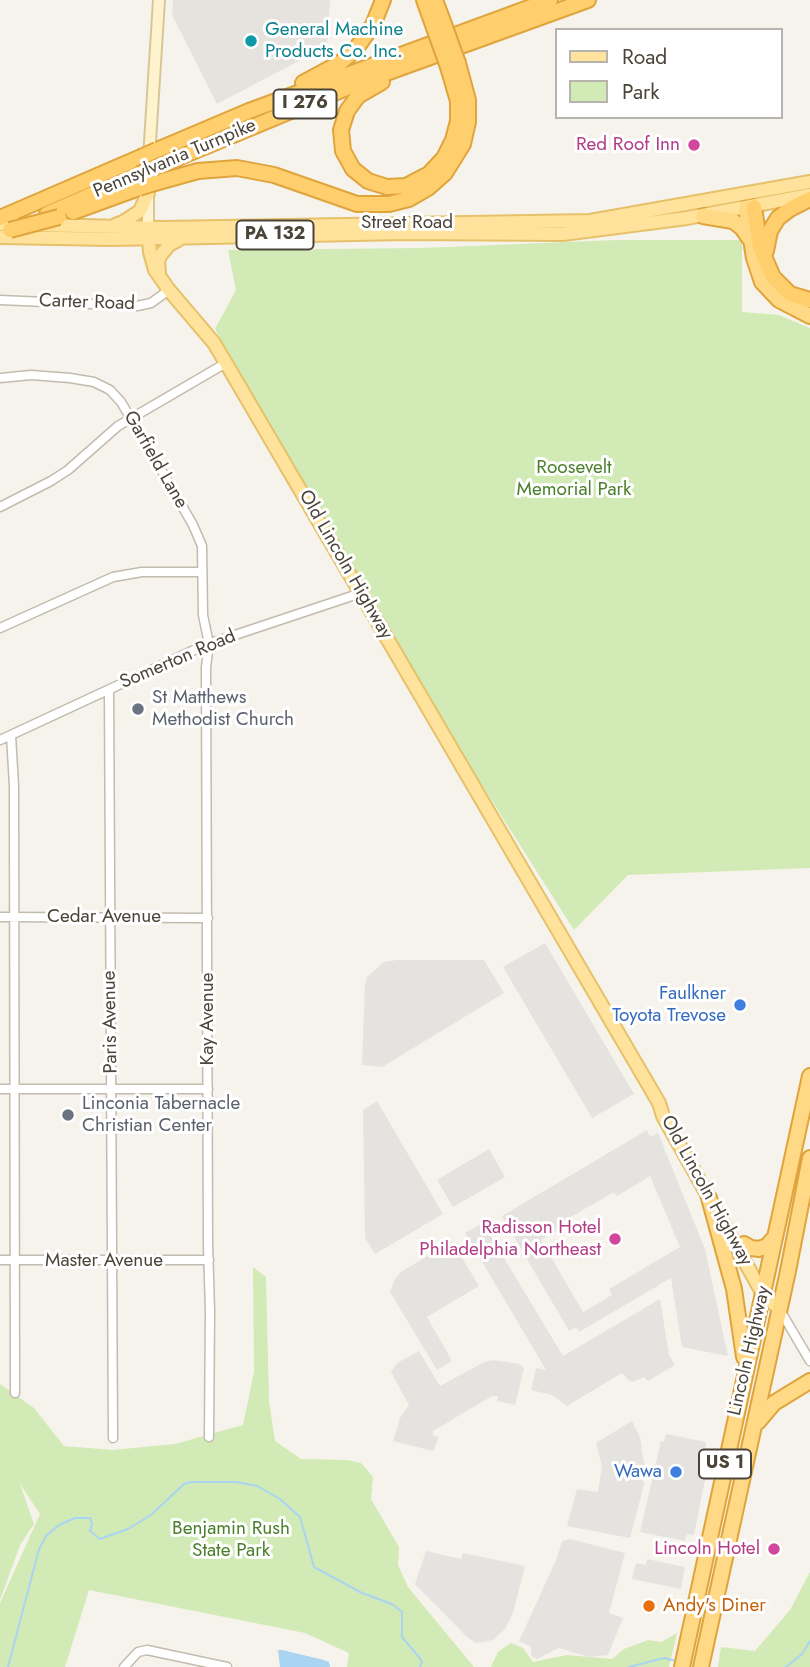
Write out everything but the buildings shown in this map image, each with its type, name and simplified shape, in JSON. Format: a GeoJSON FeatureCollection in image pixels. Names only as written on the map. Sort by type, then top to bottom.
{"type":"FeatureCollection","features":[{"type":"Feature","properties":{"kind":"highway"},"geometry":{"type":"LineString","coordinates":[[250,111],[348,57],[368,34],[383,0]]}},
{"type":"Feature","properties":{"kind":"highway"},"geometry":{"type":"LineString","coordinates":[[3,232],[198,170],[237,168],[274,175],[357,204],[389,204],[409,199],[428,188],[445,173],[463,144],[468,122],[468,100],[439,26],[424,0]]}},
{"type":"Feature","properties":{"kind":"highway"},"geometry":{"type":"LineString","coordinates":[[435,0],[439,26]]}},
{"type":"Feature","properties":{"kind":"highway","name":"Pennsylvania Turnpike"},"geometry":{"type":"LineString","coordinates":[[6,216],[250,111],[550,0]]}},
{"type":"Feature","properties":{"kind":"highway","name":"Pennsylvania Turnpike"},"geometry":{"type":"LineString","coordinates":[[145,185],[156,167],[356,83],[588,0]]}},
{"type":"Feature","properties":{"kind":"highway"},"geometry":{"type":"LineString","coordinates":[[453,65],[458,121],[444,158],[424,178],[406,186],[387,187],[363,178],[349,163],[342,144],[342,123],[350,106],[369,89],[456,47]]}},
{"type":"Feature","properties":{"kind":"highway"},"geometry":{"type":"LineString","coordinates":[[769,269],[766,247],[774,224],[784,213],[810,197]]}},
{"type":"Feature","properties":{"kind":"highway"},"geometry":{"type":"LineString","coordinates":[[750,203],[755,267],[767,289],[779,300],[810,316]]}},
{"type":"Feature","properties":{"kind":"highway"},"geometry":{"type":"LineString","coordinates":[[750,203],[760,247],[769,269],[783,289],[797,297],[810,300]]}},
{"type":"Feature","properties":{"kind":"highway"},"geometry":{"type":"LineString","coordinates":[[703,216],[738,224],[751,242]]}},
{"type":"Feature","properties":{"kind":"highway","name":"Lincoln Highway"},"geometry":{"type":"LineString","coordinates":[[683,1662],[810,1076]]}},
{"type":"Feature","properties":{"kind":"highway","name":"Lincoln Highway"},"geometry":{"type":"LineString","coordinates":[[702,1665],[780,1310],[810,1158]]}},
{"type":"Feature","properties":{"kind":"highway"},"geometry":{"type":"LineString","coordinates":[[709,1198],[734,1289],[741,1323],[745,1372]]}},
{"type":"Feature","properties":{"kind":"highway"},"geometry":{"type":"LineString","coordinates":[[744,1244],[759,1249],[767,1246],[775,1237]]}},
{"type":"Feature","properties":{"kind":"highway"},"geometry":{"type":"LineString","coordinates":[[754,1430],[763,1414],[774,1403],[810,1381]]}},
{"type":"Feature","properties":{"kind":"main road","name":"Old Lincoln Highway"},"geometry":{"type":"LineString","coordinates":[[159,0],[145,185],[151,258],[165,285],[214,343],[226,363],[659,1103],[663,1116],[709,1198],[780,1310]]}},
{"type":"Feature","properties":{"kind":"main road","name":"Street Road"},"geometry":{"type":"LineString","coordinates":[[3,232],[102,227],[185,238],[404,233],[539,235],[703,216],[810,182]]}},
{"type":"Feature","properties":{"kind":"main road"},"geometry":{"type":"LineString","coordinates":[[102,227],[132,217],[144,204],[145,185]]}},
{"type":"Feature","properties":{"kind":"main road","name":"Street Road"},"geometry":{"type":"LineString","coordinates":[[3,232],[148,233],[590,221],[810,197]]}},
{"type":"Feature","properties":{"kind":"main road"},"geometry":{"type":"LineString","coordinates":[[165,285],[158,268],[160,256],[169,245],[185,238]]}},
{"type":"Feature","properties":{"kind":"main road","name":"Old Lincoln Highway"},"geometry":{"type":"LineString","coordinates":[[659,1103],[669,1113],[744,1244],[764,1288]]}},
{"type":"Feature","properties":{"kind":"street","name":"Carter Road"},"geometry":{"type":"LineString","coordinates":[[0,300],[137,306],[152,303],[165,285]]}},
{"type":"Feature","properties":{"kind":"street"},"geometry":{"type":"LineString","coordinates":[[0,506],[51,481],[68,470],[108,433],[226,363]]}},
{"type":"Feature","properties":{"kind":"street","name":"Garfield Lane"},"geometry":{"type":"LineString","coordinates":[[0,378],[32,375],[94,382],[116,396],[200,538],[203,615],[209,644]]}},
{"type":"Feature","properties":{"kind":"street"},"geometry":{"type":"LineString","coordinates":[[0,628],[113,577],[142,572],[202,572]]}},
{"type":"Feature","properties":{"kind":"street","name":"Somerton Road"},"geometry":{"type":"LineString","coordinates":[[0,740],[209,644],[361,593]]}},
{"type":"Feature","properties":{"kind":"street","name":"Kay Avenue"},"geometry":{"type":"LineString","coordinates":[[209,644],[206,667],[209,1437]]}},
{"type":"Feature","properties":{"kind":"street","name":"Paris Avenue"},"geometry":{"type":"LineString","coordinates":[[109,690],[113,1438]]}},
{"type":"Feature","properties":{"kind":"street"},"geometry":{"type":"LineString","coordinates":[[11,735],[14,786],[15,1393]]}},
{"type":"Feature","properties":{"kind":"street","name":"Cedar Avenue"},"geometry":{"type":"LineString","coordinates":[[0,917],[208,918]]}},
{"type":"Feature","properties":{"kind":"street"},"geometry":{"type":"LineString","coordinates":[[0,1089],[208,1089]]}},
{"type":"Feature","properties":{"kind":"street","name":"Master Avenue"},"geometry":{"type":"LineString","coordinates":[[0,1261],[209,1260]]}},
{"type":"Feature","properties":{"kind":"street","name":"Old Lincoln Highway"},"geometry":{"type":"LineString","coordinates":[[780,1310],[810,1361]]}},
{"type":"Feature","properties":{"kind":"street"},"geometry":{"type":"LineString","coordinates":[[124,1667],[138,1652],[147,1650],[227,1667]]}},
{"type":"Feature","properties":{"kind":"shaded area","name":"General Machine Products Co. Inc."},"geometry":{"type":"Polygon","coordinates":[[[173,0],[330,0],[327,46],[217,104],[172,15],[173,0]]]}},
{"type":"Feature","properties":{"kind":"shaded area"},"geometry":{"type":"Polygon","coordinates":[[[545,943],[634,1094],[592,1118],[503,967],[545,943]]]}},
{"type":"Feature","properties":{"kind":"shaded area"},"geometry":{"type":"Polygon","coordinates":[[[484,960],[504,993],[382,1067],[362,1065],[367,977],[384,962],[484,960]]]}},
{"type":"Feature","properties":{"kind":"shaded area"},"geometry":{"type":"Polygon","coordinates":[[[377,1101],[443,1214],[375,1254],[365,1238],[363,1110],[377,1101]]]}},
{"type":"Feature","properties":{"kind":"shaded area"},"geometry":{"type":"Polygon","coordinates":[[[647,1130],[650,1137],[658,1133],[705,1249],[728,1356],[682,1347],[671,1278],[579,1332],[576,1327],[569,1331],[502,1216],[647,1130]],[[650,1176],[617,1196],[614,1192],[562,1222],[564,1226],[541,1240],[583,1312],[612,1295],[609,1289],[680,1247],[650,1176]]]}},
{"type":"Feature","properties":{"kind":"shaded area"},"geometry":{"type":"Polygon","coordinates":[[[489,1149],[505,1177],[453,1207],[437,1180],[489,1149]]]}},
{"type":"Feature","properties":{"kind":"shaded area"},"geometry":{"type":"Polygon","coordinates":[[[483,1223],[563,1356],[660,1299],[669,1355],[675,1365],[648,1381],[644,1377],[633,1382],[622,1373],[567,1406],[552,1395],[531,1390],[536,1368],[546,1370],[465,1233],[483,1223]]]}},
{"type":"Feature","properties":{"kind":"shaded area"},"geometry":{"type":"Polygon","coordinates":[[[452,1241],[479,1286],[427,1317],[452,1361],[437,1370],[390,1292],[401,1272],[452,1241]]]}},
{"type":"Feature","properties":{"kind":"shaded area"},"geometry":{"type":"Polygon","coordinates":[[[419,1351],[440,1386],[484,1362],[493,1360],[519,1364],[524,1368],[515,1405],[497,1401],[498,1396],[492,1396],[433,1431],[433,1435],[439,1437],[433,1451],[393,1441],[400,1418],[409,1405],[391,1372],[397,1363],[419,1351]]]}},
{"type":"Feature","properties":{"kind":"shaded area"},"geometry":{"type":"Polygon","coordinates":[[[632,1421],[640,1437],[645,1470],[644,1485],[630,1538],[567,1526],[577,1489],[598,1492],[602,1466],[596,1443],[632,1421]]]}},
{"type":"Feature","properties":{"kind":"shaded area"},"geometry":{"type":"Polygon","coordinates":[[[666,1434],[706,1442],[705,1449],[711,1450],[694,1535],[687,1534],[685,1541],[640,1532],[661,1441],[664,1442],[666,1434]]]}},
{"type":"Feature","properties":{"kind":"shaded area"},"geometry":{"type":"Polygon","coordinates":[[[570,1539],[625,1553],[609,1613],[623,1618],[608,1655],[589,1657],[559,1648],[537,1659],[531,1656],[531,1647],[519,1641],[557,1558],[562,1541],[570,1539]]]}},
{"type":"Feature","properties":{"kind":"shaded area"},"geometry":{"type":"Polygon","coordinates":[[[426,1551],[461,1559],[463,1553],[525,1566],[513,1613],[505,1629],[493,1640],[476,1643],[467,1637],[415,1584],[426,1551]]]}},
{"type":"Feature","properties":{"kind":"shaded area"},"geometry":{"type":"Polygon","coordinates":[[[647,1559],[685,1567],[681,1589],[632,1579],[636,1563],[646,1565],[647,1559]]]}},
{"type":"Feature","properties":{"kind":"green space","name":"Roosevelt Memorial Park"},"geometry":{"type":"Polygon","coordinates":[[[616,240],[742,240],[742,312],[779,315],[810,328],[810,868],[628,875],[574,930],[433,708],[215,329],[236,290],[228,250],[423,248],[616,240]]]}},
{"type":"Feature","properties":{"kind":"green space","name":"Benjamin Rush State Park"},"geometry":{"type":"Polygon","coordinates":[[[253,1267],[266,1277],[269,1401],[275,1441],[301,1459],[361,1463],[373,1477],[371,1499],[399,1547],[398,1565],[408,1587],[474,1667],[347,1667],[349,1653],[305,1633],[89,1590],[65,1667],[0,1667],[0,1603],[40,1514],[20,1484],[34,1524],[20,1545],[0,1600],[0,1384],[34,1408],[64,1446],[113,1450],[175,1444],[243,1425],[254,1372],[253,1267]]]}},
{"type":"Feature","properties":{"kind":"green space"},"geometry":{"type":"Polygon","coordinates":[[[810,1572],[810,1667],[718,1667],[721,1647],[755,1651],[790,1610],[810,1572]]]}},
{"type":"Feature","properties":{"kind":"green space"},"geometry":{"type":"Polygon","coordinates":[[[677,1633],[669,1667],[491,1667],[498,1652],[511,1643],[523,1648],[533,1662],[566,1655],[612,1659],[624,1649],[648,1640],[661,1642],[677,1633]]]}},
{"type":"Feature","properties":{"kind":"water"},"geometry":{"type":"Polygon","coordinates":[[[278,1650],[324,1660],[329,1662],[330,1667],[280,1667],[278,1650]]]}},
{"type":"Feature","properties":{"kind":"waterway"},"geometry":{"type":"LineString","coordinates":[[8,1667],[39,1549],[46,1536],[59,1525],[75,1518],[90,1518],[90,1531],[100,1539],[128,1529],[151,1515],[184,1484],[191,1482],[236,1482],[257,1486],[280,1499],[300,1517],[314,1567],[362,1593],[392,1604],[402,1612],[402,1637],[419,1657],[422,1662],[420,1667]]}},
{"type":"Feature","properties":{"kind":"waterway"},"geometry":{"type":"LineString","coordinates":[[786,1667],[802,1654],[810,1641]]}},
{"type":"Feature","properties":{"kind":"waterway"},"geometry":{"type":"LineString","coordinates":[[629,1667],[664,1658],[676,1661]]}},
{"type":"Feature","properties":{"kind":"place","name":"General Machine Products Co. Inc."},"geometry":{"type":"Point","coordinates":[251,41]}},
{"type":"Feature","properties":{"kind":"place","name":"Red Roof Inn"},"geometry":{"type":"Point","coordinates":[694,145]}},
{"type":"Feature","properties":{"kind":"place","name":"St Matthews Methodist Church"},"geometry":{"type":"Point","coordinates":[138,709]}},
{"type":"Feature","properties":{"kind":"place","name":"Faulkner Toyota Trevose"},"geometry":{"type":"Point","coordinates":[740,1005]}},
{"type":"Feature","properties":{"kind":"place","name":"Linconia Tabernacle Christian Center"},"geometry":{"type":"Point","coordinates":[68,1115]}},
{"type":"Feature","properties":{"kind":"place","name":"Radisson Hotel Philadelphia Northeast"},"geometry":{"type":"Point","coordinates":[615,1239]}},
{"type":"Feature","properties":{"kind":"place","name":"Wawa"},"geometry":{"type":"Point","coordinates":[676,1472]}},
{"type":"Feature","properties":{"kind":"place","name":"Lincoln Hotel"},"geometry":{"type":"Point","coordinates":[774,1549]}},
{"type":"Feature","properties":{"kind":"place","name":"Andy's Diner"},"geometry":{"type":"Point","coordinates":[649,1606]}}]}
